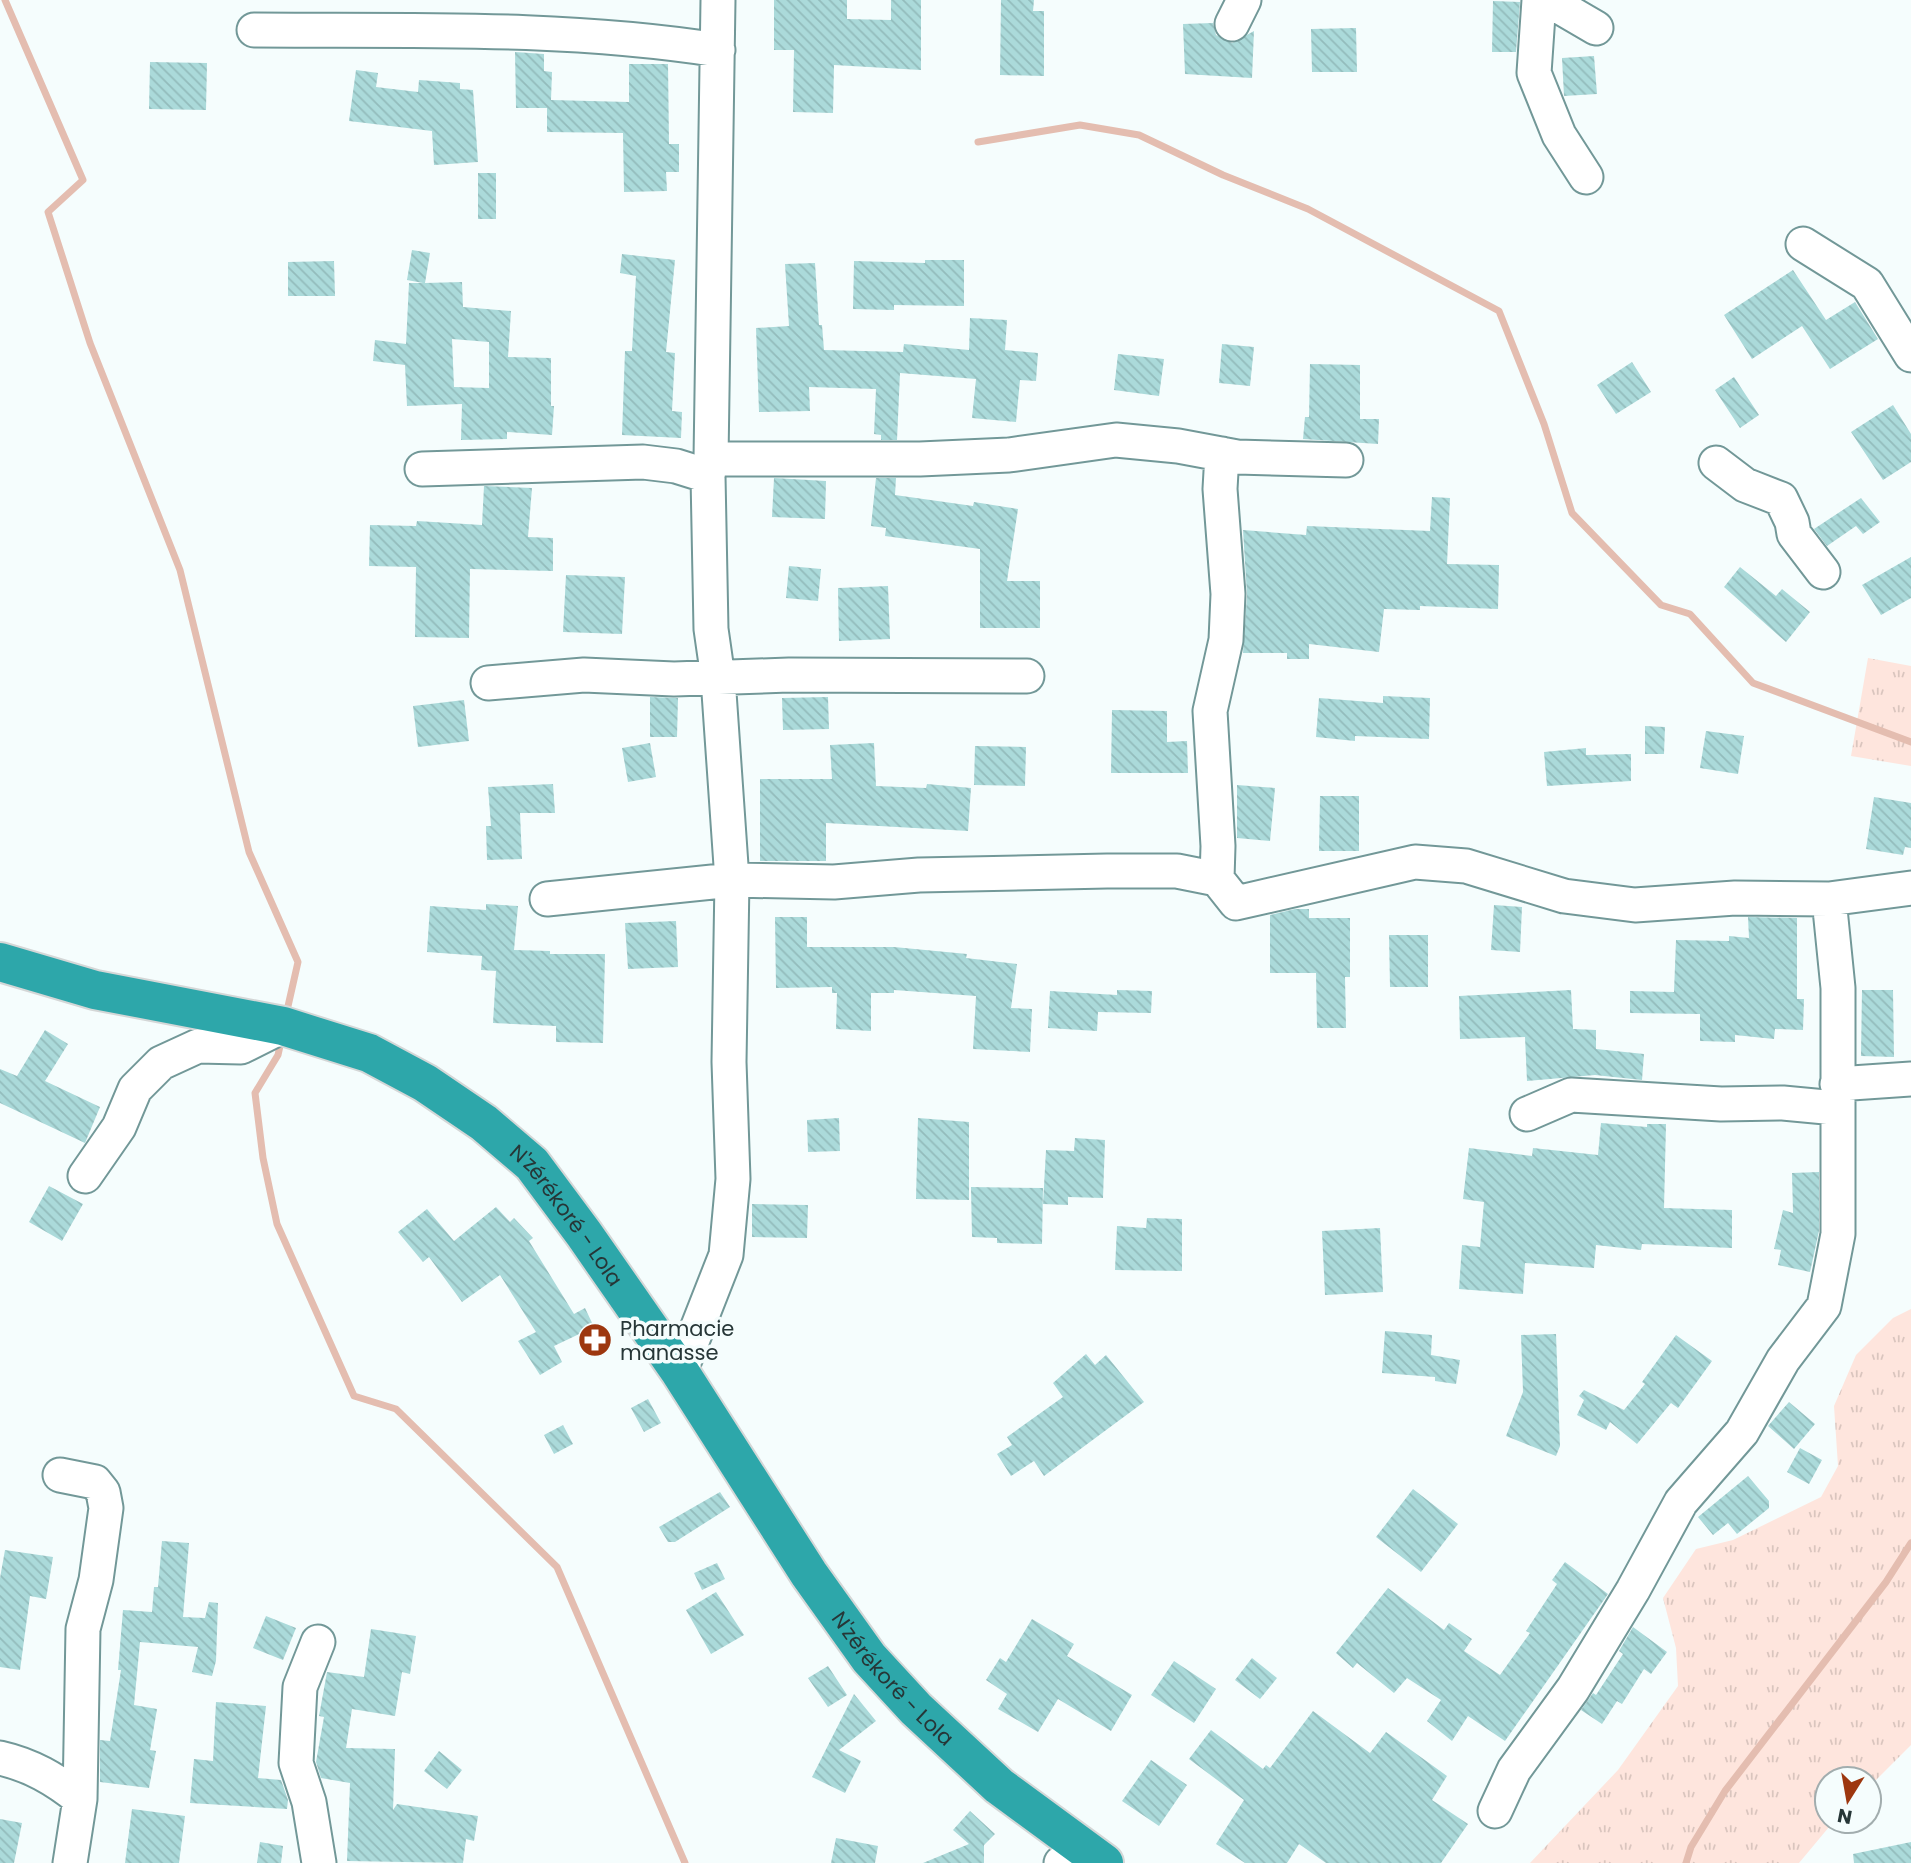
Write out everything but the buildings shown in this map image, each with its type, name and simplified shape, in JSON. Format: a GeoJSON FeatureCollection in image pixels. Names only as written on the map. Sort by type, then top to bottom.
{"type":"FeatureCollection","features":[{"type":"Feature","properties":{"kind":"highway","name":"N'zérékoré - Lola"},"geometry":{"type":"LineString","coordinates":[[0,962],[95,989],[283,1026],[369,1053],[425,1083],[484,1123],[532,1164],[680,1372],[809,1574],[869,1658],[916,1709],[999,1786],[1084,1859]]}},
{"type":"Feature","properties":{"kind":"street"},"geometry":{"type":"LineString","coordinates":[[680,1372],[718,1280],[729,1236],[733,1179],[729,1062],[732,880],[718,678],[711,629],[710,468],[718,0]]}},
{"type":"Feature","properties":{"kind":"street"},"geometry":{"type":"LineString","coordinates":[[1539,0],[1534,73],[1559,135],[1586,177]]}},
{"type":"Feature","properties":{"kind":"street"},"geometry":{"type":"LineString","coordinates":[[1548,0],[1595,28]]}},
{"type":"Feature","properties":{"kind":"street"},"geometry":{"type":"LineString","coordinates":[[254,30],[521,31],[664,41],[718,50]]}},
{"type":"Feature","properties":{"kind":"street"},"geometry":{"type":"LineString","coordinates":[[1803,244],[1867,284],[1911,355]]}},
{"type":"Feature","properties":{"kind":"street"},"geometry":{"type":"LineString","coordinates":[[422,469],[643,462],[710,468],[1009,456],[1116,440],[1222,454],[1346,460]]}},
{"type":"Feature","properties":{"kind":"street"},"geometry":{"type":"LineString","coordinates":[[1217,879],[1219,846],[1210,711],[1226,640],[1228,594],[1220,489],[1222,454]]}},
{"type":"Feature","properties":{"kind":"street"},"geometry":{"type":"LineString","coordinates":[[1716,463],[1745,485],[1780,499],[1802,532],[1794,534],[1823,572]]}},
{"type":"Feature","properties":{"kind":"street"},"geometry":{"type":"LineString","coordinates":[[488,683],[584,675],[718,678],[789,675],[1027,676]]}},
{"type":"Feature","properties":{"kind":"street"},"geometry":{"type":"LineString","coordinates":[[547,899],[732,880],[834,882],[919,875],[1177,871],[1217,879],[1236,903],[1415,862],[1466,866],[1564,896],[1635,905],[1735,898],[1829,899],[1911,888]]}},
{"type":"Feature","properties":{"kind":"street"},"geometry":{"type":"LineString","coordinates":[[1495,1811],[1514,1770],[1573,1689],[1633,1590],[1681,1502],[1742,1432],[1783,1360],[1824,1306],[1838,1234],[1838,988],[1829,899]]}},
{"type":"Feature","properties":{"kind":"street"},"geometry":{"type":"LineString","coordinates":[[85,1176],[120,1127],[135,1089],[161,1063],[198,1046],[241,1047],[283,1026]]}},
{"type":"Feature","properties":{"kind":"street"},"geometry":{"type":"LineString","coordinates":[[1527,1114],[1571,1095],[1721,1104],[1783,1103],[1837,1096],[1911,1079]]}},
{"type":"Feature","properties":{"kind":"street"},"geometry":{"type":"LineString","coordinates":[[60,1475],[95,1482],[103,1492],[106,1508],[96,1580],[83,1629],[80,1799],[70,1863]]}},
{"type":"Feature","properties":{"kind":"street"},"geometry":{"type":"LineString","coordinates":[[318,1642],[300,1687],[296,1763],[309,1802],[319,1863]]}},
{"type":"Feature","properties":{"kind":"street"},"geometry":{"type":"LineString","coordinates":[[0,1758],[20,1763],[56,1780],[80,1799]]}},
{"type":"Feature","properties":{"kind":"green space"},"geometry":{"type":"Polygon","coordinates":[[[1868,658],[1911,666],[1911,766],[1851,756],[1868,658]]]}},
{"type":"Feature","properties":{"kind":"green space"},"geometry":{"type":"Polygon","coordinates":[[[1911,1309],[1911,1745],[1883,1773],[1883,1765],[1813,1765],[1813,1835],[1822,1835],[1799,1863],[1530,1863],[1618,1770],[1678,1686],[1676,1648],[1663,1598],[1696,1549],[1733,1540],[1821,1497],[1838,1466],[1834,1406],[1856,1355],[1893,1318],[1911,1309]]]}},
{"type":"Feature","properties":{"kind":"waterway"},"geometry":{"type":"LineString","coordinates":[[5,0],[83,180],[48,212],[90,343],[180,570],[249,852],[298,962],[286,1015]]}},
{"type":"Feature","properties":{"kind":"waterway"},"geometry":{"type":"LineString","coordinates":[[978,142],[1080,125],[1139,135],[1223,175],[1308,209],[1499,311],[1544,424],[1572,513],[1661,605],[1690,614],[1753,683],[1911,742]]}},
{"type":"Feature","properties":{"kind":"waterway"},"geometry":{"type":"LineString","coordinates":[[282,1037],[278,1055],[255,1093],[263,1158],[277,1224],[354,1396],[396,1409],[557,1567],[685,1863]]}},
{"type":"Feature","properties":{"kind":"waterway"},"geometry":{"type":"LineString","coordinates":[[1686,1863],[1691,1847],[1725,1791],[1886,1582],[1911,1543]]}},
{"type":"Feature","properties":{"kind":"place","name":"Pharmacie manasse"},"geometry":{"type":"Point","coordinates":[595,1340]}}]}
